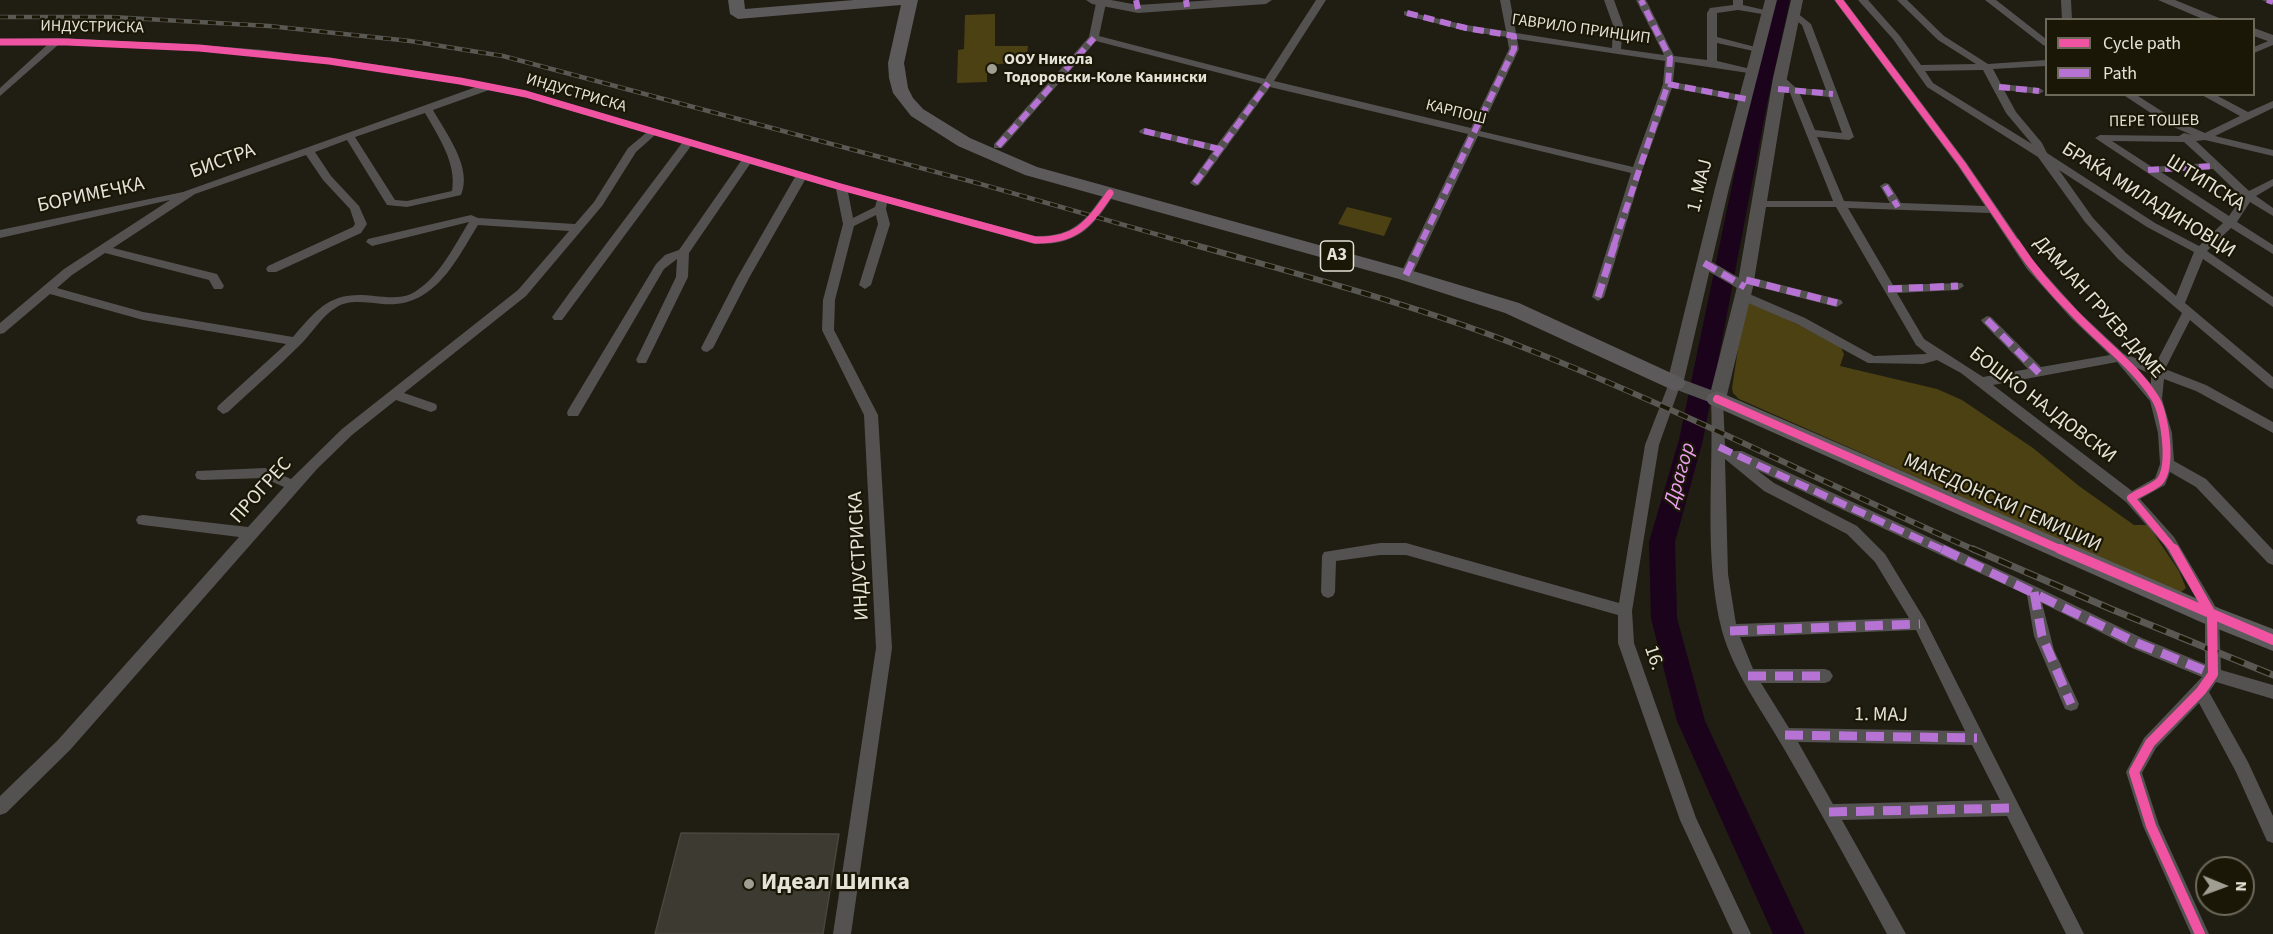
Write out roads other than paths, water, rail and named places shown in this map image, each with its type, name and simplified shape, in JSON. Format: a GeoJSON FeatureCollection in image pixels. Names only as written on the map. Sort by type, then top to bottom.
{"type":"FeatureCollection","features":[{"type":"Feature","properties":{"kind":"main road","name":"A3"},"geometry":{"type":"LineString","coordinates":[[736,0],[738,14],[910,0],[896,64],[898,86],[906,102],[942,129],[989,153],[1030,171],[1406,275],[1512,308],[1676,382]]}},
{"type":"Feature","properties":{"kind":"main road","name":"МАКЕДОНСКИ ГЕМИЏИИ"},"geometry":{"type":"LineString","coordinates":[[1717,399],[2212,616],[2273,640]]}},
{"type":"Feature","properties":{"kind":"street"},"geometry":{"type":"LineString","coordinates":[[998,146],[1094,38],[1097,2],[1137,4],[1266,0]]}},
{"type":"Feature","properties":{"kind":"street"},"geometry":{"type":"LineString","coordinates":[[1195,183],[1268,83],[1321,0]]}},
{"type":"Feature","properties":{"kind":"street"},"geometry":{"type":"LineString","coordinates":[[1406,275],[1514,49],[1514,36],[1505,0]]}},
{"type":"Feature","properties":{"kind":"street"},"geometry":{"type":"LineString","coordinates":[[1609,0],[1616,14],[1620,33],[1616,51]]}},
{"type":"Feature","properties":{"kind":"street"},"geometry":{"type":"LineString","coordinates":[[1598,297],[1637,171],[1668,84],[1670,58],[1641,0]]}},
{"type":"Feature","properties":{"kind":"street","name":"ДАМЈАН ГРУЕВ-ДАМЕ"},"geometry":{"type":"LineString","coordinates":[[1839,0],[1962,164],[2031,266],[2074,315],[2120,357],[2156,399],[2165,433],[2167,464]]}},
{"type":"Feature","properties":{"kind":"street"},"geometry":{"type":"LineString","coordinates":[[1863,0],[1896,37],[1919,70],[1944,95],[2042,155],[2089,220],[2122,256],[2273,384]]}},
{"type":"Feature","properties":{"kind":"street","name":"БРАЌА МИЛАДИНОВЦИ"},"geometry":{"type":"LineString","coordinates":[[1902,0],[1941,38],[1987,67],[2011,113],[2038,145],[2042,155],[2151,225],[2200,252],[2273,303]]}},
{"type":"Feature","properties":{"kind":"street"},"geometry":{"type":"LineString","coordinates":[[1990,0],[2045,42]]}},
{"type":"Feature","properties":{"kind":"street"},"geometry":{"type":"LineString","coordinates":[[2066,0],[2067,18]]}},
{"type":"Feature","properties":{"kind":"street"},"geometry":{"type":"LineString","coordinates":[[2164,0],[2213,18]]}},
{"type":"Feature","properties":{"kind":"street"},"geometry":{"type":"LineString","coordinates":[[2267,0],[2273,2]]}},
{"type":"Feature","properties":{"kind":"street"},"geometry":{"type":"LineString","coordinates":[[1712,63],[1713,10],[1738,3],[1769,6]]}},
{"type":"Feature","properties":{"kind":"street","name":"1. МАЈ"},"geometry":{"type":"LineString","coordinates":[[1676,382],[1708,265],[1769,6]]}},
{"type":"Feature","properties":{"kind":"street"},"geometry":{"type":"LineString","coordinates":[[1795,7],[1784,86],[1717,399],[1720,567],[1730,631],[1748,676],[1785,735],[1897,934]]}},
{"type":"Feature","properties":{"kind":"street"},"geometry":{"type":"LineString","coordinates":[[1795,7],[1806,24],[1849,137],[1810,133]]}},
{"type":"Feature","properties":{"kind":"street","name":"ГАВРИЛО ПРИНЦИП"},"geometry":{"type":"LineString","coordinates":[[1407,13],[1466,28],[1712,63],[1752,72]]}},
{"type":"Feature","properties":{"kind":"street"},"geometry":{"type":"LineString","coordinates":[[2255,33],[2273,40]]}},
{"type":"Feature","properties":{"kind":"street","name":"КАРПОШ"},"geometry":{"type":"LineString","coordinates":[[1094,38],[1268,83],[1637,171]]}},
{"type":"Feature","properties":{"kind":"street"},"geometry":{"type":"LineString","coordinates":[[1712,39],[1758,49]]}},
{"type":"Feature","properties":{"kind":"street"},"geometry":{"type":"LineString","coordinates":[[2255,49],[2273,40]]}},
{"type":"Feature","properties":{"kind":"street","name":"ИНДУСТРИСКА"},"geometry":{"type":"LineString","coordinates":[[0,42],[57,41],[199,47],[305,56],[489,86],[526,94],[689,141],[841,187],[882,204],[1035,240],[1051,242],[1068,238],[1081,230],[1094,217],[1110,193]]}},
{"type":"Feature","properties":{"kind":"street","name":"ИНДУСТРИСКА"},"geometry":{"type":"LineString","coordinates":[[0,93],[57,41]]}},
{"type":"Feature","properties":{"kind":"street"},"geometry":{"type":"LineString","coordinates":[[1893,74],[1919,70],[2045,63]]}},
{"type":"Feature","properties":{"kind":"street"},"geometry":{"type":"LineString","coordinates":[[1668,84],[1746,99]]}},
{"type":"Feature","properties":{"kind":"street","name":"БИСТРА"},"geometry":{"type":"LineString","coordinates":[[0,330],[46,289],[190,192],[489,86]]}},
{"type":"Feature","properties":{"kind":"street"},"geometry":{"type":"LineString","coordinates":[[1784,86],[1833,94]]}},
{"type":"Feature","properties":{"kind":"street","name":"БОШКО НАЈДОВСКИ"},"geometry":{"type":"LineString","coordinates":[[1784,86],[1800,102],[1810,133],[1840,204],[1914,335],[1928,349],[1965,369],[2132,498]]}},
{"type":"Feature","properties":{"kind":"street"},"geometry":{"type":"LineString","coordinates":[[1999,87],[2039,91]]}},
{"type":"Feature","properties":{"kind":"street"},"geometry":{"type":"LineString","coordinates":[[2130,96],[2173,123],[2205,137],[2273,153]]}},
{"type":"Feature","properties":{"kind":"street"},"geometry":{"type":"LineString","coordinates":[[2209,96],[2248,116]]}},
{"type":"Feature","properties":{"kind":"street","name":"ПЕРЕ ТОШЕВ"},"geometry":{"type":"LineString","coordinates":[[2100,138],[2187,139],[2205,137],[2273,104]]}},
{"type":"Feature","properties":{"kind":"street"},"geometry":{"type":"LineString","coordinates":[[350,137],[391,203],[407,204],[452,195],[457,193],[459,188],[458,169],[428,108]]}},
{"type":"Feature","properties":{"kind":"street"},"geometry":{"type":"LineString","coordinates":[[2173,123],[2248,196],[2273,213]]}},
{"type":"Feature","properties":{"kind":"street"},"geometry":{"type":"LineString","coordinates":[[1144,131],[1219,149]]}},
{"type":"Feature","properties":{"kind":"street","name":"ПРОГРЕС"},"geometry":{"type":"LineString","coordinates":[[0,807],[64,745],[251,533],[347,432],[509,306],[598,204],[632,150],[653,132]]}},
{"type":"Feature","properties":{"kind":"street","name":"ШТИПСКА"},"geometry":{"type":"LineString","coordinates":[[2100,138],[2273,250]]}},
{"type":"Feature","properties":{"kind":"street"},"geometry":{"type":"LineString","coordinates":[[558,317],[689,141]]}},
{"type":"Feature","properties":{"kind":"street"},"geometry":{"type":"LineString","coordinates":[[272,269],[357,230],[361,224],[355,208],[327,178],[309,151]]}},
{"type":"Feature","properties":{"kind":"street"},"geometry":{"type":"LineString","coordinates":[[642,360],[681,277],[683,253],[748,159]]}},
{"type":"Feature","properties":{"kind":"street","name":"ШТИПСКА"},"geometry":{"type":"LineString","coordinates":[[2148,170],[2216,166]]}},
{"type":"Feature","properties":{"kind":"street"},"geometry":{"type":"LineString","coordinates":[[707,348],[743,278],[802,176]]}},
{"type":"Feature","properties":{"kind":"street"},"geometry":{"type":"LineString","coordinates":[[2156,399],[2158,371],[2183,308],[2200,252],[2231,222],[2248,196],[2273,182]]}},
{"type":"Feature","properties":{"kind":"street"},"geometry":{"type":"LineString","coordinates":[[1886,186],[1898,207]]}},
{"type":"Feature","properties":{"kind":"street","name":"ИНДУСТРИСКА"},"geometry":{"type":"LineString","coordinates":[[841,187],[849,224],[829,300],[828,330],[871,415],[884,648],[842,934]]}},
{"type":"Feature","properties":{"kind":"street","name":"БОРИМЕЧКА"},"geometry":{"type":"LineString","coordinates":[[0,234],[190,192]]}},
{"type":"Feature","properties":{"kind":"street"},"geometry":{"type":"LineString","coordinates":[[849,224],[882,204],[884,224],[865,285]]}},
{"type":"Feature","properties":{"kind":"street"},"geometry":{"type":"LineString","coordinates":[[1758,204],[1840,204],[1993,210]]}},
{"type":"Feature","properties":{"kind":"street"},"geometry":{"type":"LineString","coordinates":[[372,242],[471,218],[475,221],[579,228]]}},
{"type":"Feature","properties":{"kind":"street"},"geometry":{"type":"LineString","coordinates":[[223,409],[338,301],[348,299],[403,301],[417,295],[453,256],[475,221]]}},
{"type":"Feature","properties":{"kind":"street"},"geometry":{"type":"LineString","coordinates":[[103,249],[213,277],[219,286]]}},
{"type":"Feature","properties":{"kind":"street"},"geometry":{"type":"LineString","coordinates":[[573,413],[660,267],[669,258],[683,253]]}},
{"type":"Feature","properties":{"kind":"street"},"geometry":{"type":"LineString","coordinates":[[1708,265],[1869,359],[1923,360],[1938,355]]}},
{"type":"Feature","properties":{"kind":"street"},"geometry":{"type":"LineString","coordinates":[[1743,286],[1837,303]]}},
{"type":"Feature","properties":{"kind":"street"},"geometry":{"type":"LineString","coordinates":[[1888,289],[1958,286]]}},
{"type":"Feature","properties":{"kind":"street"},"geometry":{"type":"LineString","coordinates":[[46,289],[143,316],[296,342]]}},
{"type":"Feature","properties":{"kind":"street"},"geometry":{"type":"LineString","coordinates":[[1988,320],[2039,373]]}},
{"type":"Feature","properties":{"kind":"street"},"geometry":{"type":"LineString","coordinates":[[1982,382],[2120,357],[2201,388],[2273,428]]}},
{"type":"Feature","properties":{"kind":"street","name":"A3"},"geometry":{"type":"LineString","coordinates":[[1676,382],[1717,399]]}},
{"type":"Feature","properties":{"kind":"street","name":"16."},"geometry":{"type":"LineString","coordinates":[[1676,382],[1652,445],[1625,611],[1626,643],[1688,820],[1742,934]]}},
{"type":"Feature","properties":{"kind":"street"},"geometry":{"type":"LineString","coordinates":[[395,395],[431,407]]}},
{"type":"Feature","properties":{"kind":"street"},"geometry":{"type":"LineString","coordinates":[[1719,447],[2034,592],[2137,644],[2213,674],[2273,692]]}},
{"type":"Feature","properties":{"kind":"street"},"geometry":{"type":"LineString","coordinates":[[1719,447],[1769,487],[1852,530],[1880,558],[1920,624],[2075,934]]}},
{"type":"Feature","properties":{"kind":"street"},"geometry":{"type":"LineString","coordinates":[[2200,934],[2151,826],[2134,772],[2150,743],[2201,690],[2213,674],[2212,616],[2190,574],[2169,541],[2132,498],[2160,481],[2167,464],[2201,483],[2273,559]]}},
{"type":"Feature","properties":{"kind":"street"},"geometry":{"type":"LineString","coordinates":[[202,475],[264,473],[294,486]]}},
{"type":"Feature","properties":{"kind":"street"},"geometry":{"type":"LineString","coordinates":[[143,520],[251,533]]}},
{"type":"Feature","properties":{"kind":"street"},"geometry":{"type":"LineString","coordinates":[[1328,592],[1329,556],[1380,549],[1406,549],[1625,611]]}},
{"type":"Feature","properties":{"kind":"street"},"geometry":{"type":"LineString","coordinates":[[2034,592],[2034,610],[2045,647],[2071,704]]}},
{"type":"Feature","properties":{"kind":"street"},"geometry":{"type":"LineString","coordinates":[[1730,631],[1920,624]]}},
{"type":"Feature","properties":{"kind":"street"},"geometry":{"type":"LineString","coordinates":[[1748,676],[1826,676]]}},
{"type":"Feature","properties":{"kind":"street"},"geometry":{"type":"LineString","coordinates":[[2201,690],[2242,767],[2273,835]]}},
{"type":"Feature","properties":{"kind":"street","name":"1. МАЈ"},"geometry":{"type":"LineString","coordinates":[[1785,735],[1977,738]]}},
{"type":"Feature","properties":{"kind":"street"},"geometry":{"type":"LineString","coordinates":[[1829,812],[2012,808]]}},
{"type":"Feature","properties":{"kind":"waterway","name":"Драгор"},"geometry":{"type":"LineString","coordinates":[[1782,0],[1758,104],[1691,440],[1662,542],[1664,618],[1691,721],[1789,934]]}},
{"type":"Feature","properties":{"kind":"railway"},"geometry":{"type":"LineString","coordinates":[[0,17],[111,17],[269,26],[410,41],[503,56],[977,183],[1194,245]]}},
{"type":"Feature","properties":{"kind":"railway"},"geometry":{"type":"LineString","coordinates":[[1188,243],[1440,317],[1522,347],[1694,420],[1977,551]]}},
{"type":"Feature","properties":{"kind":"railway"},"geometry":{"type":"LineString","coordinates":[[1973,549],[2111,609],[2273,675]]}},
{"type":"Feature","properties":{"kind":"place","name":"ООУ Никола Тодоровски-Коле Канински"},"geometry":{"type":"Point","coordinates":[992,69]}},
{"type":"Feature","properties":{"kind":"place","name":"Идеал Шипка"},"geometry":{"type":"Point","coordinates":[749,884]}}]}
